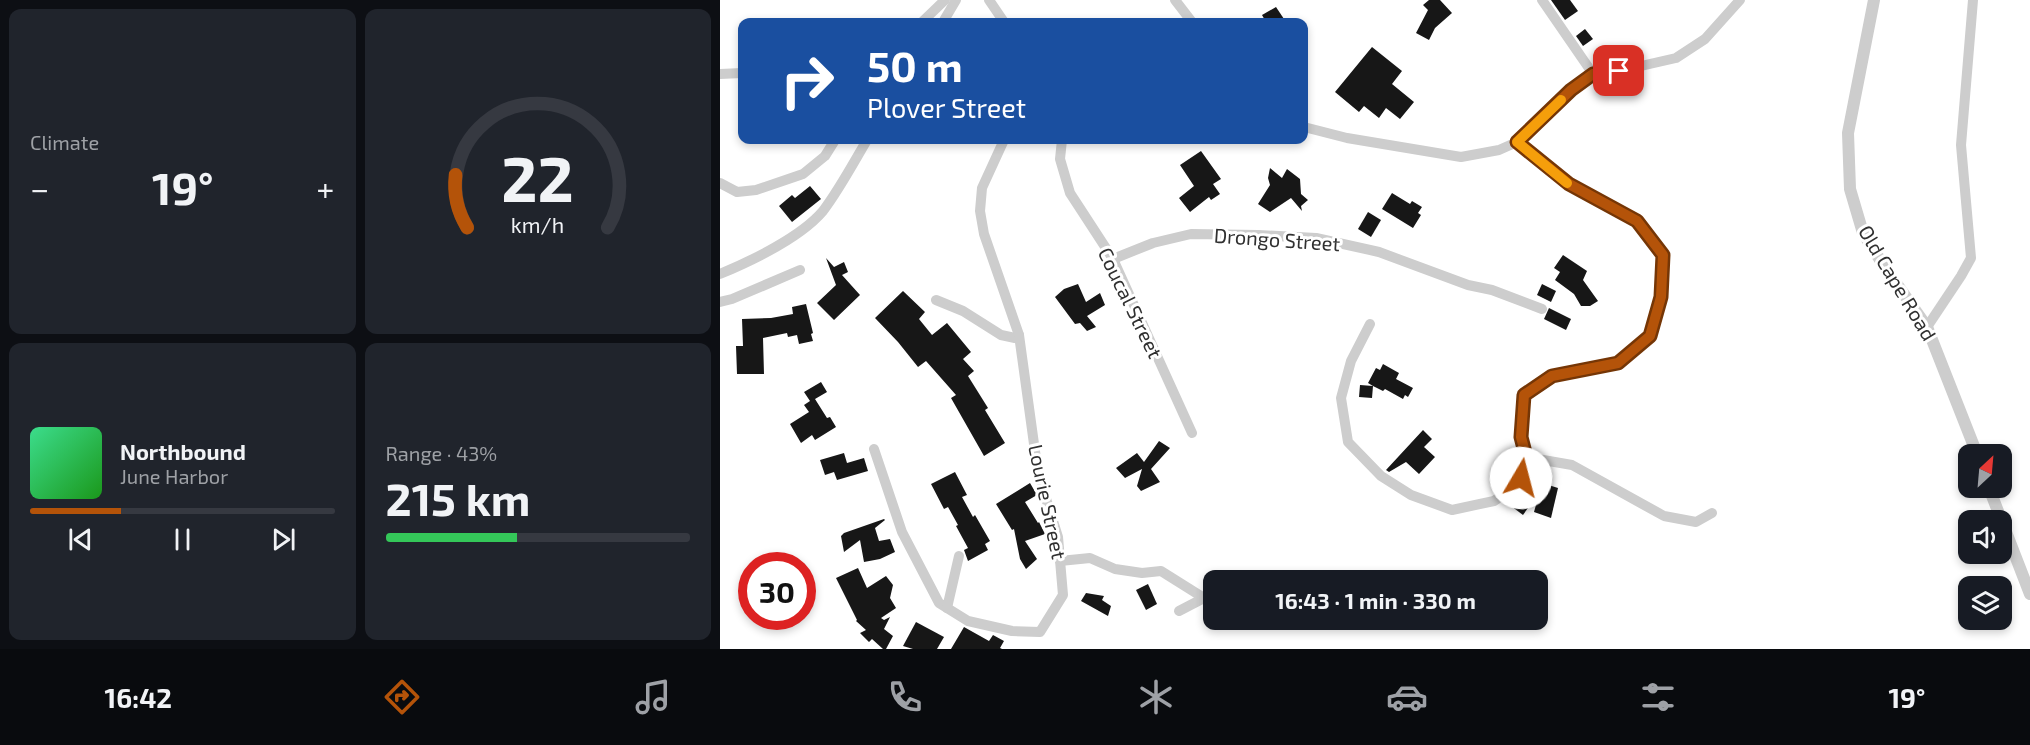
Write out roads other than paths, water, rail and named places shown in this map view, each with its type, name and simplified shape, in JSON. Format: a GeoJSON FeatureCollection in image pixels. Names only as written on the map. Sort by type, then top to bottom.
{"type":"FeatureCollection","features":[{"type":"Feature","properties":{"kind":"street"},"geometry":{"type":"LineString","coordinates":[[926,18],[945,0]]}},
{"type":"Feature","properties":{"kind":"street"},"geometry":{"type":"LineString","coordinates":[[945,18],[956,0]]}},
{"type":"Feature","properties":{"kind":"street"},"geometry":{"type":"LineString","coordinates":[[989,0],[1001,18]]}},
{"type":"Feature","properties":{"kind":"street"},"geometry":{"type":"LineString","coordinates":[[1175,0],[1189,18]]}},
{"type":"Feature","properties":{"kind":"street"},"geometry":{"type":"LineString","coordinates":[[1542,0],[1593,74]]}},
{"type":"Feature","properties":{"kind":"street"},"geometry":{"type":"LineString","coordinates":[[1308,128],[1347,138],[1461,157],[1499,150],[1517,142],[1571,90],[1593,74],[1619,71],[1676,58],[1706,39],[1740,0]]}},
{"type":"Feature","properties":{"kind":"street","name":"Old Cape Road"},"geometry":{"type":"LineString","coordinates":[[1874,0],[1848,133],[1850,189],[1863,233],[1927,327],[1973,444]]}},
{"type":"Feature","properties":{"kind":"street"},"geometry":{"type":"LineString","coordinates":[[1927,327],[1971,258],[1961,145],[1973,0]]}},
{"type":"Feature","properties":{"kind":"street"},"geometry":{"type":"LineString","coordinates":[[720,74],[738,73]]}},
{"type":"Feature","properties":{"kind":"street"},"geometry":{"type":"LineString","coordinates":[[1370,324],[1351,361],[1341,398],[1348,442],[1381,476],[1411,495],[1452,510],[1494,501],[1513,488],[1529,468],[1521,437],[1524,395],[1552,376],[1618,363],[1650,336],[1661,297],[1663,255],[1637,221],[1569,184],[1517,142]]}},
{"type":"Feature","properties":{"kind":"street"},"geometry":{"type":"LineString","coordinates":[[720,183],[737,192],[756,190],[803,174],[825,156],[832,144]]}},
{"type":"Feature","properties":{"kind":"street"},"geometry":{"type":"LineString","coordinates":[[720,274],[804,229],[823,211],[865,144]]}},
{"type":"Feature","properties":{"kind":"street","name":"Lourie Street"},"geometry":{"type":"LineString","coordinates":[[874,449],[902,532],[939,603],[968,621],[1012,631],[1040,632],[1063,595],[1058,537],[1038,473],[1019,335],[984,234],[980,211],[982,188],[1002,144]]}},
{"type":"Feature","properties":{"kind":"street","name":"Coucal Street"},"geometry":{"type":"LineString","coordinates":[[1062,144],[1060,159],[1070,193],[1113,259],[1192,433]]}},
{"type":"Feature","properties":{"kind":"street","name":"Drongo Street"},"geometry":{"type":"LineString","coordinates":[[1113,259],[1153,243],[1191,234],[1316,238],[1379,252],[1542,309]]}},
{"type":"Feature","properties":{"kind":"street"},"geometry":{"type":"LineString","coordinates":[[720,302],[800,270]]}},
{"type":"Feature","properties":{"kind":"street"},"geometry":{"type":"LineString","coordinates":[[936,300],[963,311],[1001,335],[1015,338],[1019,335]]}},
{"type":"Feature","properties":{"kind":"street"},"geometry":{"type":"LineString","coordinates":[[1526,457],[1572,465],[1664,516],[1696,522],[1712,513]]}},
{"type":"Feature","properties":{"kind":"street"},"geometry":{"type":"LineString","coordinates":[[1993,498],[2030,594]]}},
{"type":"Feature","properties":{"kind":"street"},"geometry":{"type":"LineString","coordinates":[[947,608],[959,556]]}},
{"type":"Feature","properties":{"kind":"street"},"geometry":{"type":"LineString","coordinates":[[1060,561],[1090,558],[1115,569],[1142,573],[1161,571],[1204,598],[1179,611]]}}]}
